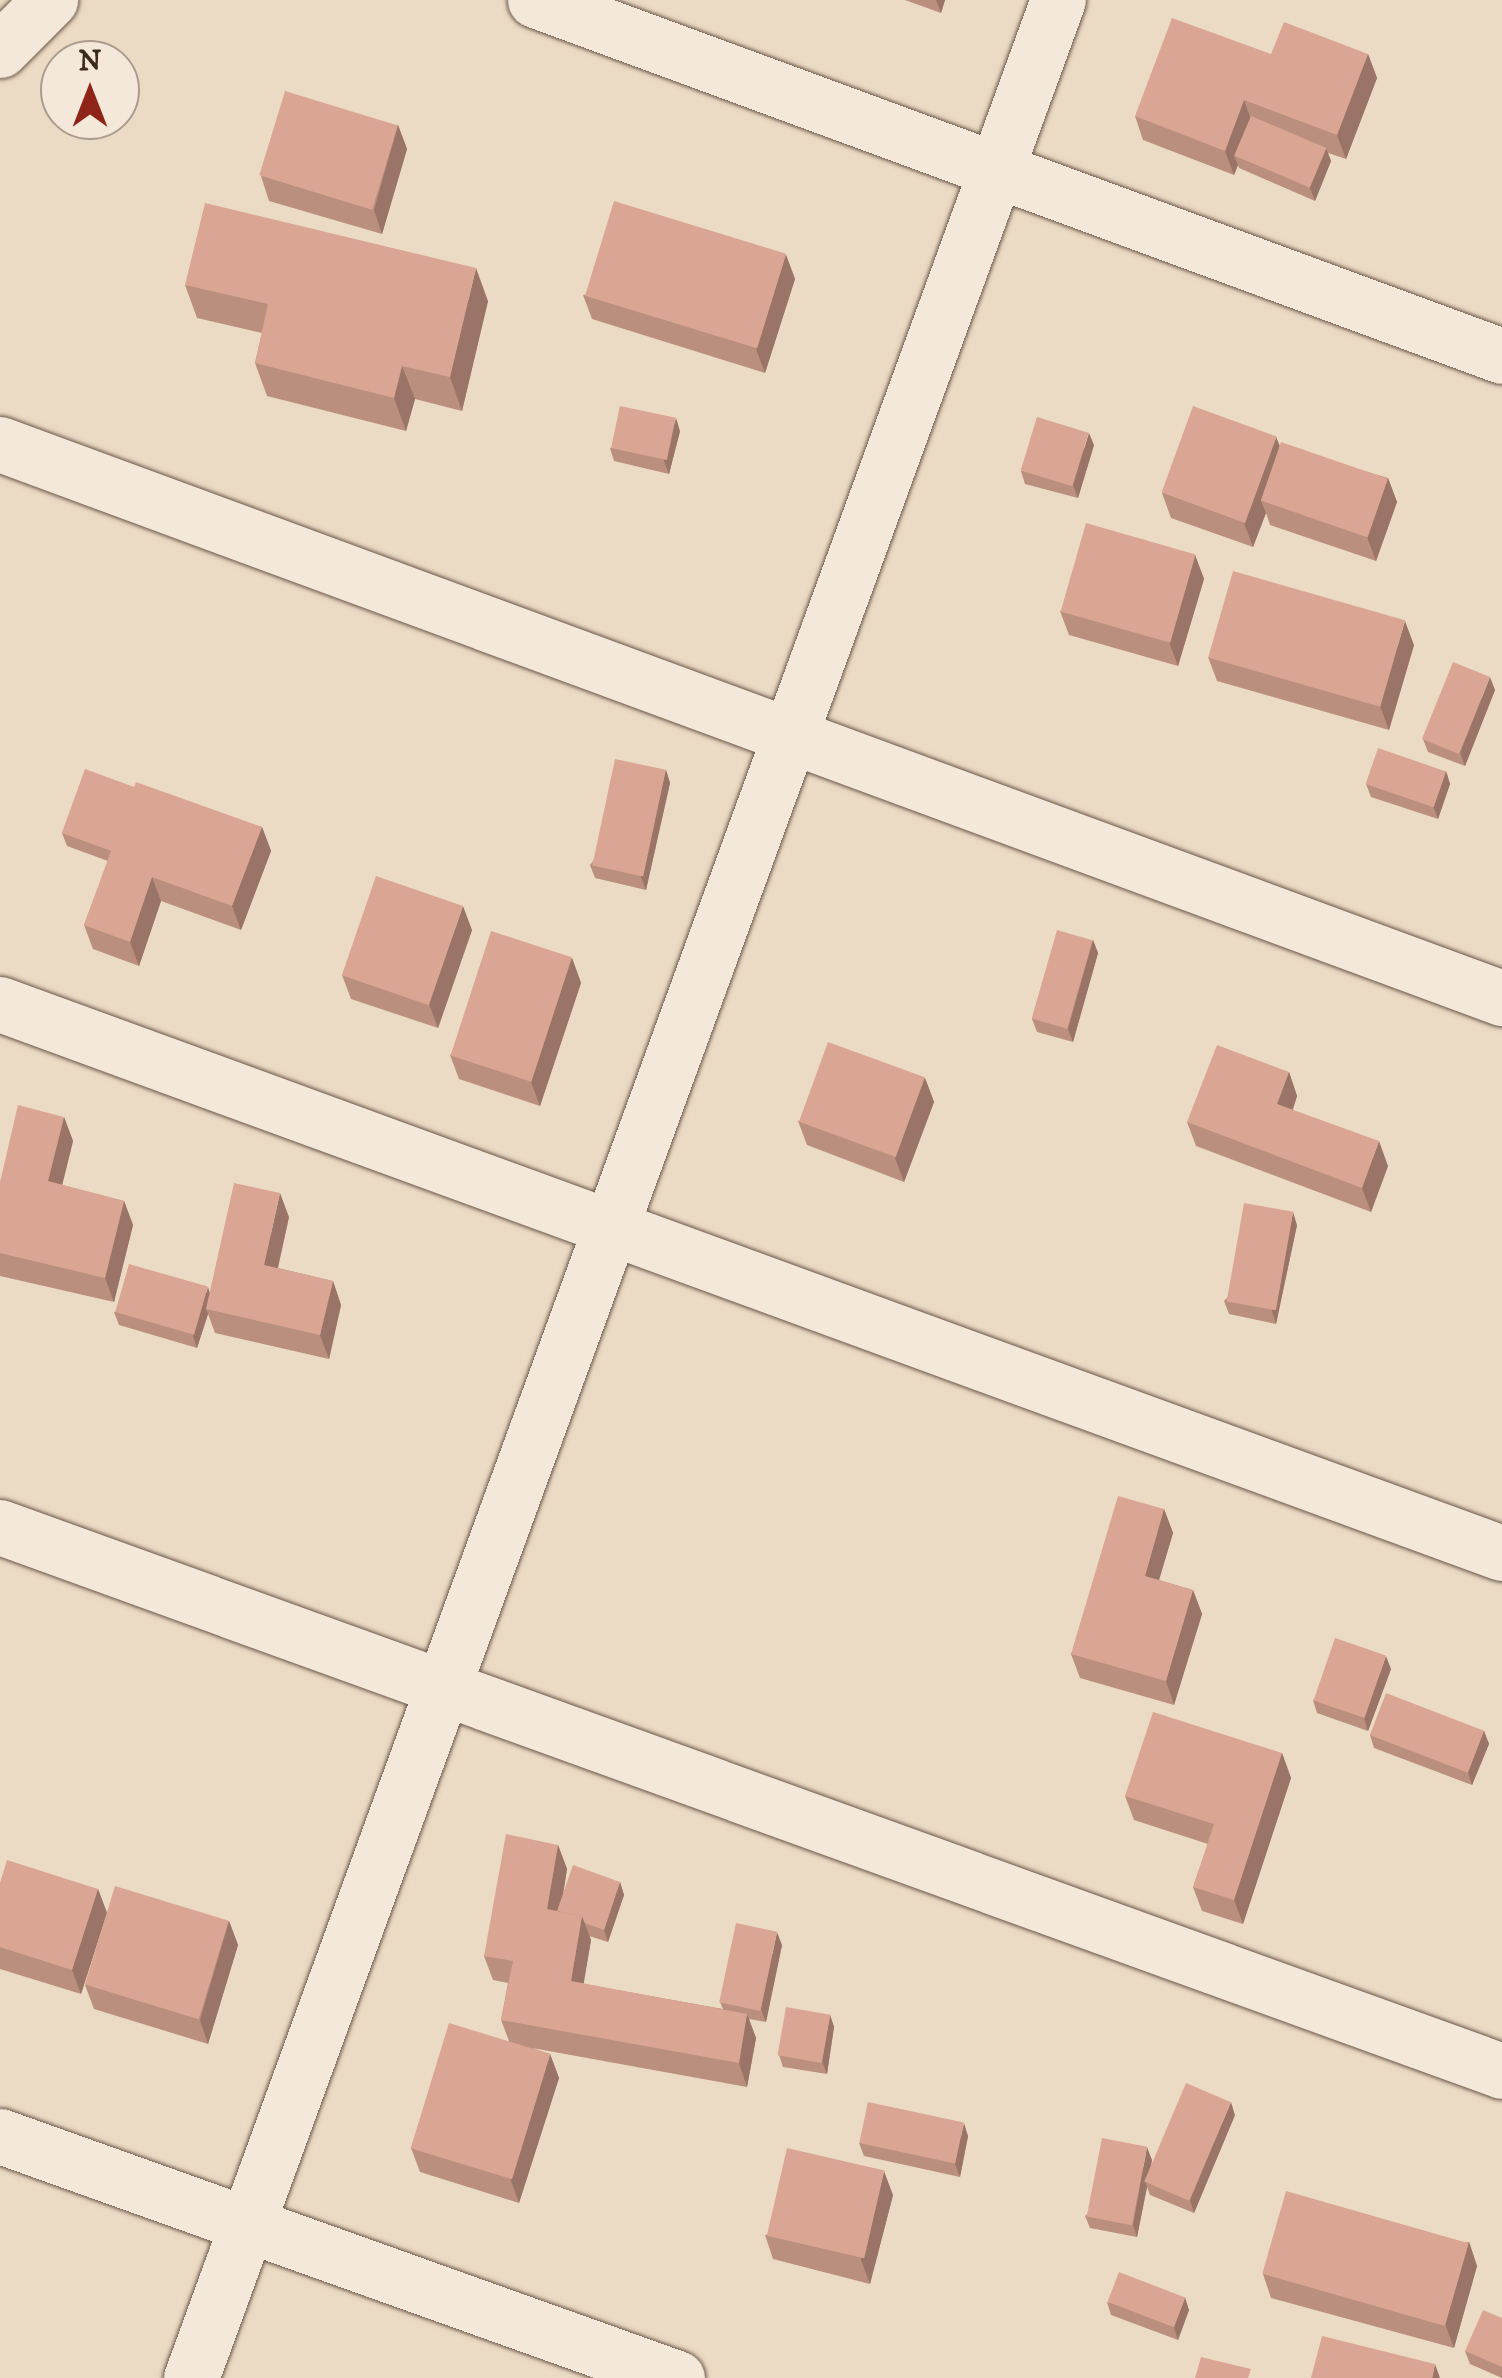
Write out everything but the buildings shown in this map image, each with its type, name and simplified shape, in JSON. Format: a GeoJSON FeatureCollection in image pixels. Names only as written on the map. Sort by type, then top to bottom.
{"type":"FeatureCollection","features":[{"type":"Feature","properties":{"kind":"street"},"geometry":{"type":"LineString","coordinates":[[0,50],[50,0]]}},
{"type":"Feature","properties":{"kind":"street"},"geometry":{"type":"LineString","coordinates":[[535,0],[1502,356]]}},
{"type":"Feature","properties":{"kind":"street"},"geometry":{"type":"LineString","coordinates":[[191,2378],[1058,0]]}},
{"type":"Feature","properties":{"kind":"street"},"geometry":{"type":"LineString","coordinates":[[0,444],[1502,998]]}},
{"type":"Feature","properties":{"kind":"street"},"geometry":{"type":"LineString","coordinates":[[0,1004],[1502,1553]]}},
{"type":"Feature","properties":{"kind":"street"},"geometry":{"type":"LineString","coordinates":[[0,1527],[444,1682],[1502,2071]]}},
{"type":"Feature","properties":{"kind":"street"},"geometry":{"type":"LineString","coordinates":[[0,2136],[248,2221],[677,2378]]}}]}
